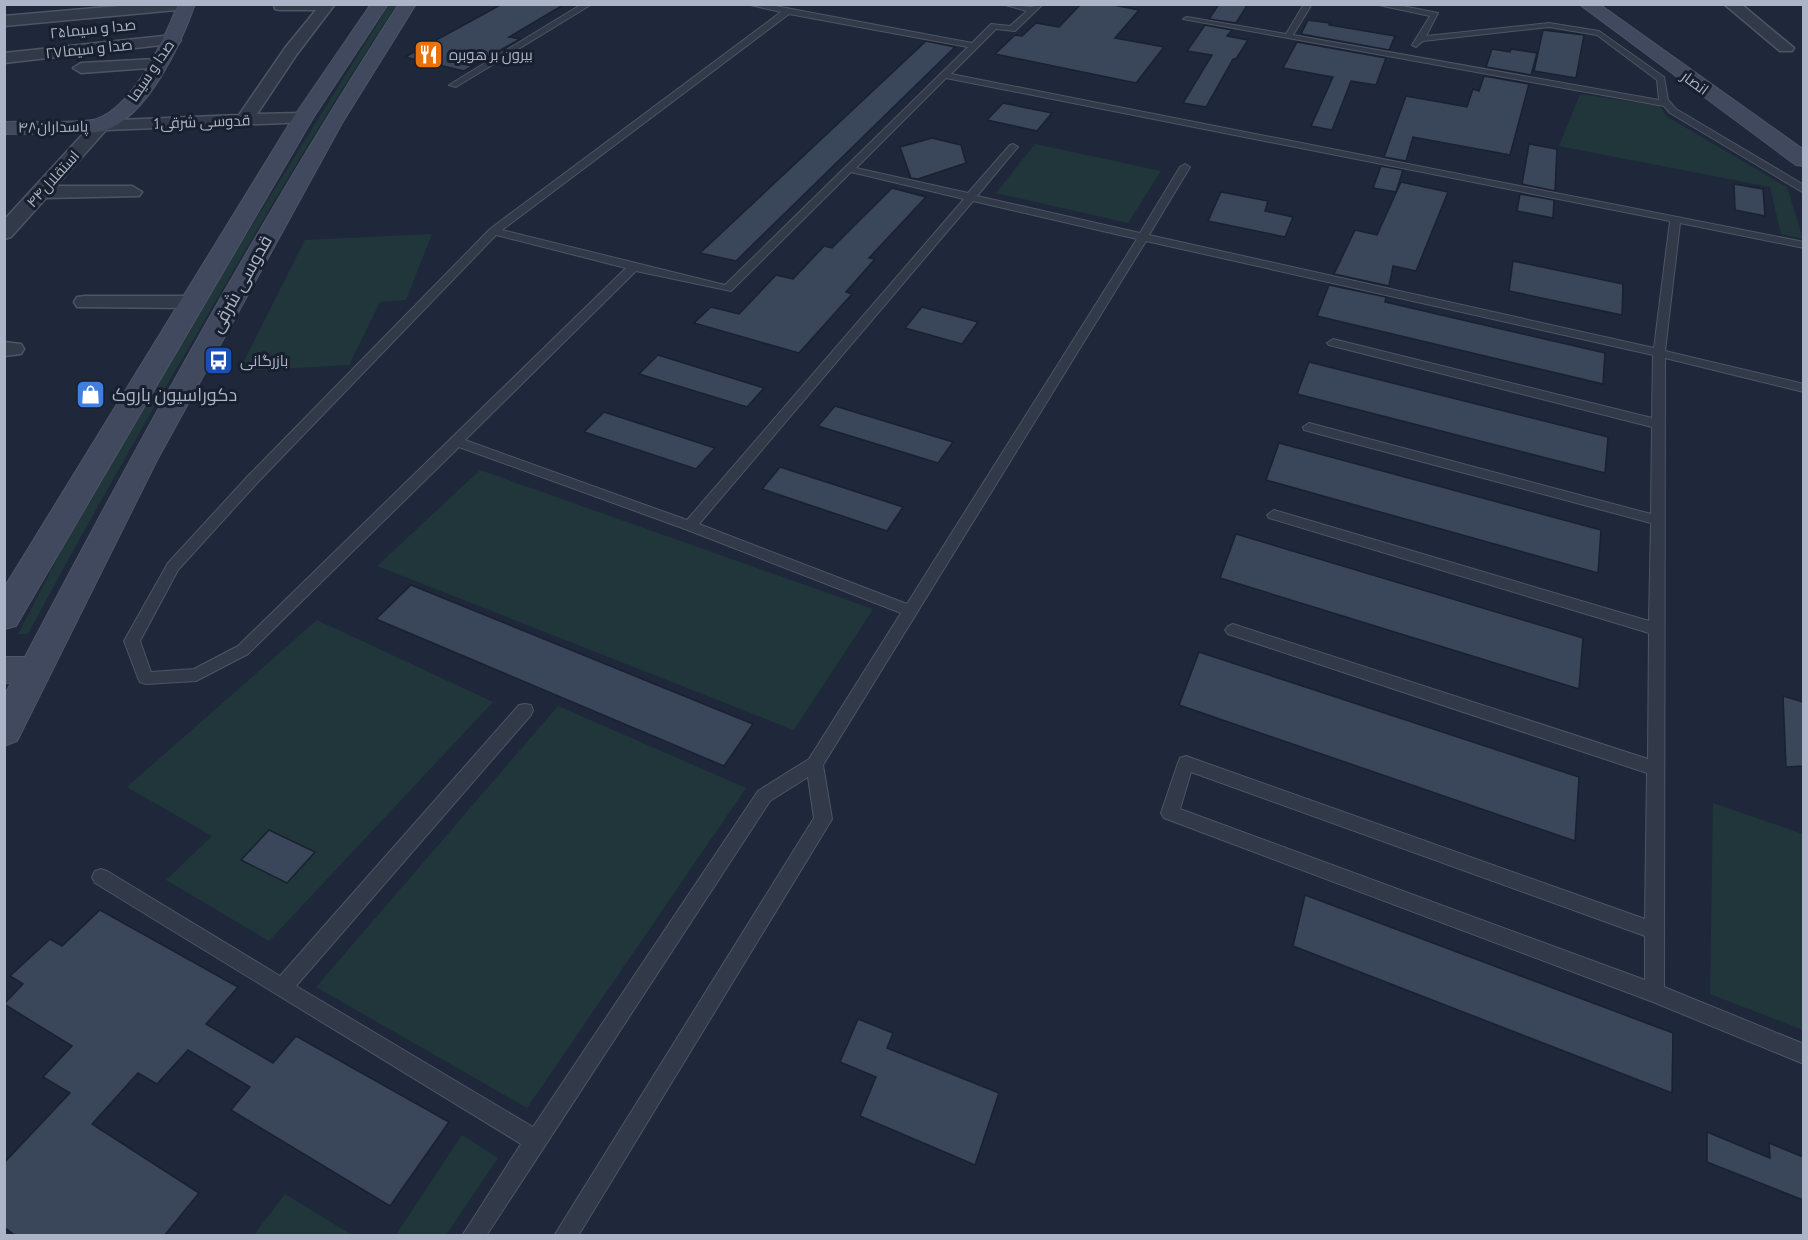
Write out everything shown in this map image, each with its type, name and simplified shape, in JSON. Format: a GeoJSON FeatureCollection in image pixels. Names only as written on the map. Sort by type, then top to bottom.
{"type":"FeatureCollection","features":[{"type":"Feature","properties":{"kind":"main road","name":"قدوسی شرقی"},"geometry":{"type":"LineString","coordinates":[[4,617],[303,118],[380,4]]}},
{"type":"Feature","properties":{"kind":"main road","name":"قدوسی شرقی"},"geometry":{"type":"LineString","coordinates":[[4,731],[21,670],[332,123],[408,4]]}},
{"type":"Feature","properties":{"kind":"main road","name":"انصار"},"geometry":{"type":"LineString","coordinates":[[1587,4],[1799,154]]}},
{"type":"Feature","properties":{"kind":"main road","name":"صدا و سیما"},"geometry":{"type":"LineString","coordinates":[[101,125],[126,109],[173,40],[185,10]]}},
{"type":"Feature","properties":{"kind":"main road","name":"پاسداران۴۸"},"geometry":{"type":"LineString","coordinates":[[4,128],[101,125]]}},
{"type":"Feature","properties":{"kind":"street"},"geometry":{"type":"LineString","coordinates":[[4,6],[19,4]]}},
{"type":"Feature","properties":{"kind":"street"},"geometry":{"type":"LineString","coordinates":[[1731,4],[1786,48]]}},
{"type":"Feature","properties":{"kind":"street"},"geometry":{"type":"LineString","coordinates":[[280,6],[327,5]]}},
{"type":"Feature","properties":{"kind":"street"},"geometry":{"type":"LineString","coordinates":[[244,121],[291,51],[327,5]]}},
{"type":"Feature","properties":{"kind":"street"},"geometry":{"type":"LineString","coordinates":[[4,21],[185,10]]}},
{"type":"Feature","properties":{"kind":"street","name":"صدا و سیما۲۵"},"geometry":{"type":"LineString","coordinates":[[111,28],[185,10]]}},
{"type":"Feature","properties":{"kind":"street","name":"صدا و سیما۲۷"},"geometry":{"type":"LineString","coordinates":[[4,58],[173,40]]}},
{"type":"Feature","properties":{"kind":"street"},"geometry":{"type":"LineString","coordinates":[[78,68],[156,64]]}},
{"type":"Feature","properties":{"kind":"street","name":"1قدوسی شرقی"},"geometry":{"type":"LineString","coordinates":[[101,125],[303,118]]}},
{"type":"Feature","properties":{"kind":"street","name":"استقلال۴۴"},"geometry":{"type":"LineString","coordinates":[[4,233],[101,125]]}},
{"type":"Feature","properties":{"kind":"street"},"geometry":{"type":"LineString","coordinates":[[42,192],[132,192]]}},
{"type":"Feature","properties":{"kind":"street"},"geometry":{"type":"LineString","coordinates":[[85,302],[192,302]]}},
{"type":"Feature","properties":{"kind":"lane"},"geometry":{"type":"LineString","coordinates":[[453,85],[588,4]]}},
{"type":"Feature","properties":{"kind":"lane"},"geometry":{"type":"LineString","coordinates":[[750,4],[975,46]]}},
{"type":"Feature","properties":{"kind":"lane"},"geometry":{"type":"LineString","coordinates":[[1006,4],[1036,7]]}},
{"type":"Feature","properties":{"kind":"lane"},"geometry":{"type":"LineString","coordinates":[[1288,37],[1308,4]]}},
{"type":"Feature","properties":{"kind":"lane"},"geometry":{"type":"LineString","coordinates":[[1378,4],[1435,15],[1419,39],[1410,59]]}},
{"type":"Feature","properties":{"kind":"lane"},"geometry":{"type":"LineString","coordinates":[[494,231],[727,289],[994,26],[1012,29],[1036,7]]}},
{"type":"Feature","properties":{"kind":"lane"},"geometry":{"type":"LineString","coordinates":[[634,267],[243,650],[196,675],[146,678],[132,641],[173,567],[253,479],[494,231],[788,11]]}},
{"type":"Feature","properties":{"kind":"lane"},"geometry":{"type":"LineString","coordinates":[[1187,19],[1668,104]]}},
{"type":"Feature","properties":{"kind":"lane"},"geometry":{"type":"LineString","coordinates":[[1419,39],[1549,25],[1599,33],[1661,80],[1664,100],[1673,111],[1803,190]]}},
{"type":"Feature","properties":{"kind":"lane"},"geometry":{"type":"LineString","coordinates":[[945,75],[1803,245]]}},
{"type":"Feature","properties":{"kind":"lane"},"geometry":{"type":"LineString","coordinates":[[690,526],[1013,147]]}},
{"type":"Feature","properties":{"kind":"lane"},"geometry":{"type":"LineString","coordinates":[[473,1236],[764,796],[815,764],[1185,166]]}},
{"type":"Feature","properties":{"kind":"lane"},"geometry":{"type":"LineString","coordinates":[[849,169],[1659,352],[1803,388]]}},
{"type":"Feature","properties":{"kind":"lane"},"geometry":{"type":"LineString","coordinates":[[1654,993],[1659,352],[1675,219]]}},
{"type":"Feature","properties":{"kind":"lane"},"geometry":{"type":"LineString","coordinates":[[1333,343],[1658,424]]}},
{"type":"Feature","properties":{"kind":"lane"},"geometry":{"type":"LineString","coordinates":[[1309,427],[1657,520]]}},
{"type":"Feature","properties":{"kind":"lane"},"geometry":{"type":"LineString","coordinates":[[456,441],[690,526],[910,611]]}},
{"type":"Feature","properties":{"kind":"lane"},"geometry":{"type":"LineString","coordinates":[[1274,515],[1656,629]]}},
{"type":"Feature","properties":{"kind":"lane"},"geometry":{"type":"LineString","coordinates":[[1233,630],[1654,768]]}},
{"type":"Feature","properties":{"kind":"lane"},"geometry":{"type":"LineString","coordinates":[[282,988],[525,710]]}},
{"type":"Feature","properties":{"kind":"lane"},"geometry":{"type":"LineString","coordinates":[[1654,931],[1186,763],[1170,813],[1654,993],[1803,1054]]}},
{"type":"Feature","properties":{"kind":"lane"},"geometry":{"type":"LineString","coordinates":[[565,1236],[823,819],[815,764]]}},
{"type":"Feature","properties":{"kind":"lane"},"geometry":{"type":"LineString","coordinates":[[101,877],[536,1141]]}},
{"type":"Feature","properties":{"kind":"green space"},"geometry":{"type":"Polygon","coordinates":[[[389,5],[397,5],[320,125],[247,248],[112,481],[28,634],[18,634],[88,499],[228,264],[389,5]]]}},
{"type":"Feature","properties":{"kind":"green space"},"geometry":{"type":"Polygon","coordinates":[[[1580,94],[1660,106],[1666,116],[1787,187],[1803,239],[1781,234],[1770,187],[1559,146],[1580,94]]]}},
{"type":"Feature","properties":{"kind":"green space"},"geometry":{"type":"Polygon","coordinates":[[[1035,144],[1161,171],[1128,223],[996,193],[1035,144]]]}},
{"type":"Feature","properties":{"kind":"green space"},"geometry":{"type":"Polygon","coordinates":[[[432,234],[406,300],[380,302],[349,365],[239,371],[305,240],[432,234]]]}},
{"type":"Feature","properties":{"kind":"green space"},"geometry":{"type":"Polygon","coordinates":[[[480,470],[873,609],[794,730],[377,566],[480,470]]]}},
{"type":"Feature","properties":{"kind":"green space"},"geometry":{"type":"Polygon","coordinates":[[[317,620],[493,702],[269,941],[166,880],[212,836],[127,787],[317,620]]]}},
{"type":"Feature","properties":{"kind":"green space"},"geometry":{"type":"Polygon","coordinates":[[[558,706],[746,788],[527,1108],[316,987],[558,706]]]}},
{"type":"Feature","properties":{"kind":"green space"},"geometry":{"type":"Polygon","coordinates":[[[1713,803],[1803,834],[1803,1030],[1710,994],[1713,803]]]}},
{"type":"Feature","properties":{"kind":"green space"},"geometry":{"type":"Polygon","coordinates":[[[462,1135],[498,1158],[446,1235],[396,1235],[462,1135]]]}},
{"type":"Feature","properties":{"kind":"green space"},"geometry":{"type":"Polygon","coordinates":[[[285,1194],[352,1235],[254,1235],[285,1194]]]}},
{"type":"Feature","properties":{"kind":"building"},"geometry":{"type":"Polygon","coordinates":[[[502,4],[565,4],[509,37],[520,39],[464,71],[405,57],[502,4]]]}},
{"type":"Feature","properties":{"kind":"building"},"geometry":{"type":"Polygon","coordinates":[[[1081,4],[1108,4],[1139,10],[1115,38],[1164,47],[1136,83],[995,54],[1015,35],[1022,36],[1036,23],[1059,27],[1081,4]]]}},
{"type":"Feature","properties":{"kind":"building"},"geometry":{"type":"Polygon","coordinates":[[[1219,4],[1248,4],[1236,23],[1209,19],[1219,4]]]}},
{"type":"Feature","properties":{"kind":"building"},"geometry":{"type":"Polygon","coordinates":[[[1308,20],[1395,36],[1389,50],[1301,34],[1308,20]]]}},
{"type":"Feature","properties":{"kind":"building"},"geometry":{"type":"Polygon","coordinates":[[[1205,25],[1232,30],[1227,36],[1248,40],[1236,59],[1233,59],[1206,107],[1183,103],[1212,55],[1187,51],[1205,25]]]}},
{"type":"Feature","properties":{"kind":"building"},"geometry":{"type":"Polygon","coordinates":[[[1543,30],[1584,35],[1576,78],[1534,71],[1543,30]]]}},
{"type":"Feature","properties":{"kind":"building"},"geometry":{"type":"Polygon","coordinates":[[[926,41],[955,47],[736,261],[700,253],[926,41]]]}},
{"type":"Feature","properties":{"kind":"building"},"geometry":{"type":"Polygon","coordinates":[[[1297,42],[1386,58],[1376,85],[1351,81],[1332,130],[1311,126],[1333,77],[1283,68],[1297,42]]]}},
{"type":"Feature","properties":{"kind":"building"},"geometry":{"type":"Polygon","coordinates":[[[1492,49],[1537,53],[1531,75],[1486,67],[1492,49]]]}},
{"type":"Feature","properties":{"kind":"building"},"geometry":{"type":"Polygon","coordinates":[[[1484,76],[1529,84],[1510,155],[1413,137],[1406,161],[1384,157],[1406,96],[1467,107],[1473,89],[1479,91],[1484,76]]]}},
{"type":"Feature","properties":{"kind":"building"},"geometry":{"type":"Polygon","coordinates":[[[1003,103],[1052,113],[1037,131],[987,120],[1003,103]]]}},
{"type":"Feature","properties":{"kind":"building"},"geometry":{"type":"Polygon","coordinates":[[[932,138],[961,145],[966,163],[918,179],[911,178],[900,147],[932,138]]]}},
{"type":"Feature","properties":{"kind":"building"},"geometry":{"type":"Polygon","coordinates":[[[1529,144],[1557,149],[1555,191],[1522,184],[1529,144]]]}},
{"type":"Feature","properties":{"kind":"building"},"geometry":{"type":"Polygon","coordinates":[[[1381,166],[1403,170],[1396,192],[1373,188],[1381,166]]]}},
{"type":"Feature","properties":{"kind":"building"},"geometry":{"type":"Polygon","coordinates":[[[1401,182],[1448,192],[1416,271],[1393,266],[1389,286],[1334,274],[1355,230],[1377,235],[1401,182]]]}},
{"type":"Feature","properties":{"kind":"building"},"geometry":{"type":"Polygon","coordinates":[[[1734,184],[1763,189],[1765,216],[1735,210],[1734,184]]]}},
{"type":"Feature","properties":{"kind":"building"},"geometry":{"type":"Polygon","coordinates":[[[892,188],[926,197],[869,258],[875,259],[846,292],[852,294],[799,353],[694,323],[711,307],[739,314],[776,275],[793,279],[824,246],[832,248],[892,188]]]}},
{"type":"Feature","properties":{"kind":"building"},"geometry":{"type":"Polygon","coordinates":[[[1221,192],[1268,201],[1265,211],[1293,217],[1285,237],[1208,221],[1221,192]]]}},
{"type":"Feature","properties":{"kind":"building"},"geometry":{"type":"Polygon","coordinates":[[[1520,194],[1554,200],[1553,218],[1517,211],[1520,194]]]}},
{"type":"Feature","properties":{"kind":"building"},"geometry":{"type":"Polygon","coordinates":[[[1513,261],[1623,284],[1622,315],[1509,291],[1513,261]]]}},
{"type":"Feature","properties":{"kind":"building"},"geometry":{"type":"Polygon","coordinates":[[[1329,285],[1386,297],[1385,302],[1605,353],[1603,384],[1317,316],[1329,285]]]}},
{"type":"Feature","properties":{"kind":"building"},"geometry":{"type":"Polygon","coordinates":[[[922,307],[978,322],[962,344],[905,328],[922,307]]]}},
{"type":"Feature","properties":{"kind":"building"},"geometry":{"type":"Polygon","coordinates":[[[658,355],[764,388],[747,407],[639,374],[658,355]]]}},
{"type":"Feature","properties":{"kind":"building"},"geometry":{"type":"Polygon","coordinates":[[[1309,362],[1608,437],[1605,473],[1297,394],[1309,362]]]}},
{"type":"Feature","properties":{"kind":"building"},"geometry":{"type":"Polygon","coordinates":[[[835,406],[953,442],[938,463],[818,426],[835,406]]]}},
{"type":"Feature","properties":{"kind":"building"},"geometry":{"type":"Polygon","coordinates":[[[604,412],[715,448],[696,469],[584,432],[604,412]]]}},
{"type":"Feature","properties":{"kind":"building"},"geometry":{"type":"Polygon","coordinates":[[[1279,443],[1601,530],[1598,573],[1266,480],[1279,443]]]}},
{"type":"Feature","properties":{"kind":"building"},"geometry":{"type":"Polygon","coordinates":[[[780,467],[903,507],[887,531],[762,489],[780,467]]]}},
{"type":"Feature","properties":{"kind":"building"},"geometry":{"type":"Polygon","coordinates":[[[1236,534],[1583,638],[1579,689],[1220,578],[1236,534]]]}},
{"type":"Feature","properties":{"kind":"building"},"geometry":{"type":"Polygon","coordinates":[[[411,585],[753,724],[724,766],[376,619],[411,585]]]}},
{"type":"Feature","properties":{"kind":"building"},"geometry":{"type":"Polygon","coordinates":[[[1199,652],[1579,777],[1575,841],[1179,705],[1199,652]]]}},
{"type":"Feature","properties":{"kind":"building"},"geometry":{"type":"Polygon","coordinates":[[[1783,696],[1803,702],[1803,766],[1786,767],[1783,696]]]}},
{"type":"Feature","properties":{"kind":"building"},"geometry":{"type":"Polygon","coordinates":[[[269,830],[315,852],[287,883],[241,860],[269,830]]]}},
{"type":"Feature","properties":{"kind":"building"},"geometry":{"type":"Polygon","coordinates":[[[1305,895],[1673,1033],[1672,1093],[1293,946],[1305,895]]]}},
{"type":"Feature","properties":{"kind":"building"},"geometry":{"type":"Polygon","coordinates":[[[100,910],[238,987],[206,1024],[273,1063],[296,1036],[449,1122],[390,1206],[231,1110],[250,1087],[188,1050],[157,1084],[138,1073],[92,1124],[199,1193],[164,1236],[16,1236],[4,1227],[4,1163],[70,1093],[43,1077],[72,1046],[4,1004],[23,984],[10,976],[50,939],[62,946],[100,910]]]}},
{"type":"Feature","properties":{"kind":"building"},"geometry":{"type":"Polygon","coordinates":[[[858,1019],[893,1033],[887,1048],[999,1093],[975,1165],[860,1116],[876,1077],[840,1062],[858,1019]]]}},
{"type":"Feature","properties":{"kind":"building"},"geometry":{"type":"Polygon","coordinates":[[[1707,1132],[1770,1158],[1769,1143],[1803,1157],[1803,1200],[1707,1162],[1707,1132]]]}},
{"type":"Feature","properties":{"kind":"place","name":"بیرون بر هوبره"},"geometry":{"type":"Point","coordinates":[428,55]}},
{"type":"Feature","properties":{"kind":"place","name":"بازرگانی"},"geometry":{"type":"Point","coordinates":[219,361]}},
{"type":"Feature","properties":{"kind":"place","name":"دکوراسیون باروک"},"geometry":{"type":"Point","coordinates":[91,395]}}]}
